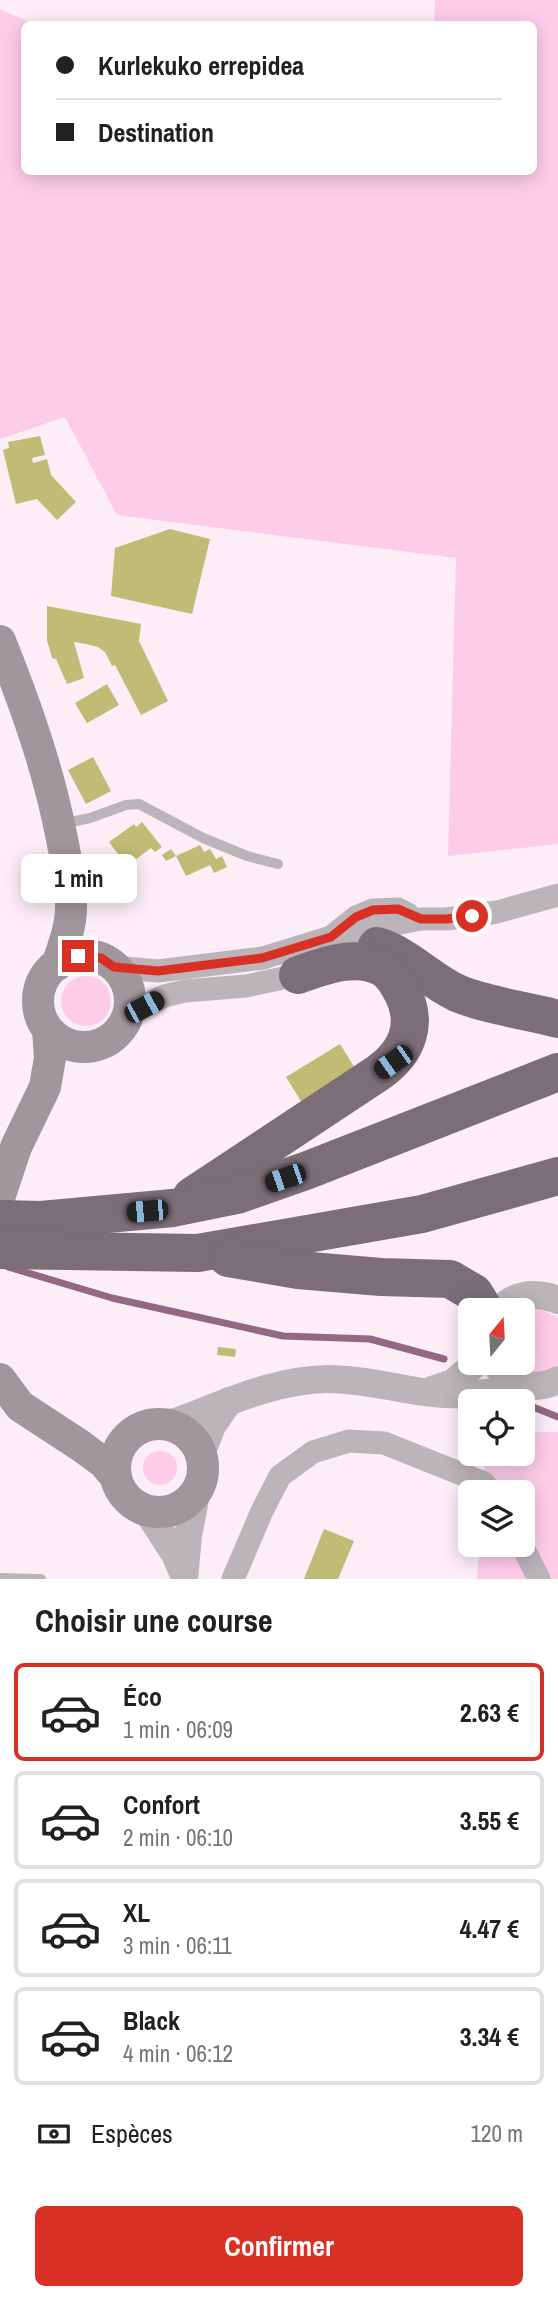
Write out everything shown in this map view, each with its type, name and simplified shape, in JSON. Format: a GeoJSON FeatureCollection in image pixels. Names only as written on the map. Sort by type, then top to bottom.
{"type":"FeatureCollection","features":[{"type":"Feature","properties":{"kind":"highway"},"geometry":{"type":"LineString","coordinates":[[341,938],[391,950],[429,977],[459,993],[558,1019]]}},
{"type":"Feature","properties":{"kind":"highway"},"geometry":{"type":"LineString","coordinates":[[173,1208],[378,1073],[400,1053],[411,1025],[409,1008],[394,978],[383,968],[363,962],[340,961],[298,975]]}},
{"type":"Feature","properties":{"kind":"highway"},"geometry":{"type":"LineString","coordinates":[[26,1240],[237,1195],[309,1170],[558,1072]]}},
{"type":"Feature","properties":{"kind":"highway"},"geometry":{"type":"LineString","coordinates":[[198,1253],[422,1214],[558,1176]]}},
{"type":"Feature","properties":{"kind":"highway"},"geometry":{"type":"LineString","coordinates":[[0,1219],[26,1240],[198,1253],[298,1270],[450,1279],[474,1293],[477,1298]]}},
{"type":"Feature","properties":{"kind":"main road"},"geometry":{"type":"LineString","coordinates":[[0,641],[38,744],[60,825],[72,904],[84,932],[128,989],[130,1002],[128,1014],[115,1035],[93,1046],[68,1064],[45,1087]]}},
{"type":"Feature","properties":{"kind":"main road"},"geometry":{"type":"LineString","coordinates":[[57,965],[67,934],[72,904]]}},
{"type":"Feature","properties":{"kind":"main road"},"geometry":{"type":"LineString","coordinates":[[0,1195],[16,1147],[45,1087],[50,1058],[48,1030],[38,1008],[38,995],[48,973],[57,965],[78,956],[108,963]]}},
{"type":"Feature","properties":{"kind":"main road"},"geometry":{"type":"LineString","coordinates":[[48,1030],[68,1045],[93,1046]]}},
{"type":"Feature","properties":{"kind":"main road"},"geometry":{"type":"LineString","coordinates":[[0,1379],[20,1406],[104,1463],[116,1476],[127,1498],[147,1511],[174,1510],[196,1494],[203,1474],[201,1454],[197,1445],[184,1432],[167,1425],[146,1426],[128,1437],[120,1449],[116,1476]]}},
{"type":"Feature","properties":{"kind":"main road"},"geometry":{"type":"LineString","coordinates":[[53,1428],[128,1437]]}},
{"type":"Feature","properties":{"kind":"street"},"geometry":{"type":"LineString","coordinates":[[108,963],[158,971],[262,958],[370,929],[421,919],[446,919],[497,912],[558,895]]}},
{"type":"Feature","properties":{"kind":"street"},"geometry":{"type":"LineString","coordinates":[[128,1014],[163,996],[185,991],[246,986],[298,975],[341,938]]}},
{"type":"Feature","properties":{"kind":"street"},"geometry":{"type":"LineString","coordinates":[[516,1298],[531,1294],[558,1300]]}},
{"type":"Feature","properties":{"kind":"street"},"geometry":{"type":"LineString","coordinates":[[425,1392],[453,1383],[461,1376]]}},
{"type":"Feature","properties":{"kind":"street"},"geometry":{"type":"LineString","coordinates":[[505,1376],[530,1386]]}},
{"type":"Feature","properties":{"kind":"street"},"geometry":{"type":"LineString","coordinates":[[167,1425],[277,1385],[326,1379],[375,1383],[425,1392],[477,1394],[541,1386],[558,1380]]}},
{"type":"Feature","properties":{"kind":"street"},"geometry":{"type":"LineString","coordinates":[[201,1454],[212,1426],[229,1401]]}},
{"type":"Feature","properties":{"kind":"street"},"geometry":{"type":"LineString","coordinates":[[233,1579],[280,1476],[313,1452],[349,1441],[384,1443],[476,1480]]}},
{"type":"Feature","properties":{"kind":"street"},"geometry":{"type":"LineString","coordinates":[[184,1577],[196,1494]]}},
{"type":"Feature","properties":{"kind":"street"},"geometry":{"type":"LineString","coordinates":[[147,1511],[175,1554],[184,1577]]}},
{"type":"Feature","properties":{"kind":"street"},"geometry":{"type":"LineString","coordinates":[[528,1557],[539,1579]]}},
{"type":"Feature","properties":{"kind":"lane"},"geometry":{"type":"LineString","coordinates":[[60,825],[126,805],[139,804],[203,838],[247,856],[278,864]]}},
{"type":"Feature","properties":{"kind":"lane"},"geometry":{"type":"LineString","coordinates":[[0,1578],[41,1579]]}},
{"type":"Feature","properties":{"kind":"shaded area"},"geometry":{"type":"Polygon","coordinates":[[[435,0],[558,0],[558,844],[448,856],[456,558],[117,515],[65,417],[0,439],[0,9],[27,21],[21,21],[21,175],[537,175],[537,21],[434,21],[435,0]]]}},
{"type":"Feature","properties":{"kind":"shaded area"},"geometry":{"type":"Polygon","coordinates":[[[86,976],[104,983],[111,1001],[104,1019],[86,1026],[68,1019],[61,1001],[68,983],[86,976]]]}},
{"type":"Feature","properties":{"kind":"shaded area"},"geometry":{"type":"Polygon","coordinates":[[[536,1309],[558,1318],[558,1365],[536,1374],[536,1309]]]}},
{"type":"Feature","properties":{"kind":"shaded area"},"geometry":{"type":"Polygon","coordinates":[[[535,1432],[558,1432],[558,1579],[477,1579],[479,1557],[535,1557],[535,1480],[484,1480],[485,1466],[535,1466],[535,1432]]]}},
{"type":"Feature","properties":{"kind":"shaded area"},"geometry":{"type":"Polygon","coordinates":[[[160,1451],[172,1456],[177,1468],[172,1480],[160,1485],[148,1480],[143,1468],[148,1456],[160,1451]]]}},
{"type":"Feature","properties":{"kind":"building"},"geometry":{"type":"Polygon","coordinates":[[[40,436],[45,455],[32,458],[33,463],[47,459],[51,475],[76,502],[57,520],[37,499],[16,504],[3,450],[9,448],[8,442],[40,436]]]}},
{"type":"Feature","properties":{"kind":"building"},"geometry":{"type":"Polygon","coordinates":[[[170,529],[210,539],[192,614],[111,596],[115,548],[170,529]]]}},
{"type":"Feature","properties":{"kind":"building"},"geometry":{"type":"Polygon","coordinates":[[[47,606],[141,624],[139,641],[168,701],[141,715],[115,665],[112,666],[105,652],[86,644],[74,642],[84,678],[67,684],[56,659],[52,658],[47,640],[47,606]]]}},
{"type":"Feature","properties":{"kind":"building"},"geometry":{"type":"Polygon","coordinates":[[[107,684],[119,705],[87,723],[75,703],[107,684]]]}},
{"type":"Feature","properties":{"kind":"building"},"geometry":{"type":"Polygon","coordinates":[[[93,757],[111,791],[86,804],[68,770],[93,757]]]}},
{"type":"Feature","properties":{"kind":"building"},"geometry":{"type":"Polygon","coordinates":[[[142,822],[162,847],[155,852],[151,848],[127,866],[109,842],[134,824],[136,827],[142,822]]]}},
{"type":"Feature","properties":{"kind":"building"},"geometry":{"type":"Polygon","coordinates":[[[200,845],[204,852],[210,849],[216,859],[222,856],[227,867],[214,873],[210,865],[186,876],[176,856],[200,845]]]}},
{"type":"Feature","properties":{"kind":"building"},"geometry":{"type":"Polygon","coordinates":[[[171,849],[176,856],[166,861],[162,855],[171,849]]]}},
{"type":"Feature","properties":{"kind":"building"},"geometry":{"type":"Polygon","coordinates":[[[340,1044],[358,1073],[304,1106],[286,1077],[340,1044]]]}},
{"type":"Feature","properties":{"kind":"building"},"geometry":{"type":"Polygon","coordinates":[[[218,1347],[236,1349],[235,1357],[217,1355],[218,1347]]]}},
{"type":"Feature","properties":{"kind":"building"},"geometry":{"type":"Polygon","coordinates":[[[324,1529],[354,1541],[338,1579],[304,1579],[324,1529]]]}},
{"type":"Feature","properties":{"kind":"waterway"},"geometry":{"type":"LineString","coordinates":[[8,1267],[112,1298],[283,1336],[370,1339],[444,1359]]}},
{"type":"Feature","properties":{"kind":"waterway"},"geometry":{"type":"LineString","coordinates":[[535,1408],[558,1417]]}},
{"type":"Feature","properties":{"kind":"route"},"geometry":{"type":"LineString","coordinates":[[78,956],[101,958],[114,967],[158,971],[262,958],[331,937],[356,917],[373,910],[398,909],[421,919],[472,916]]}}]}
